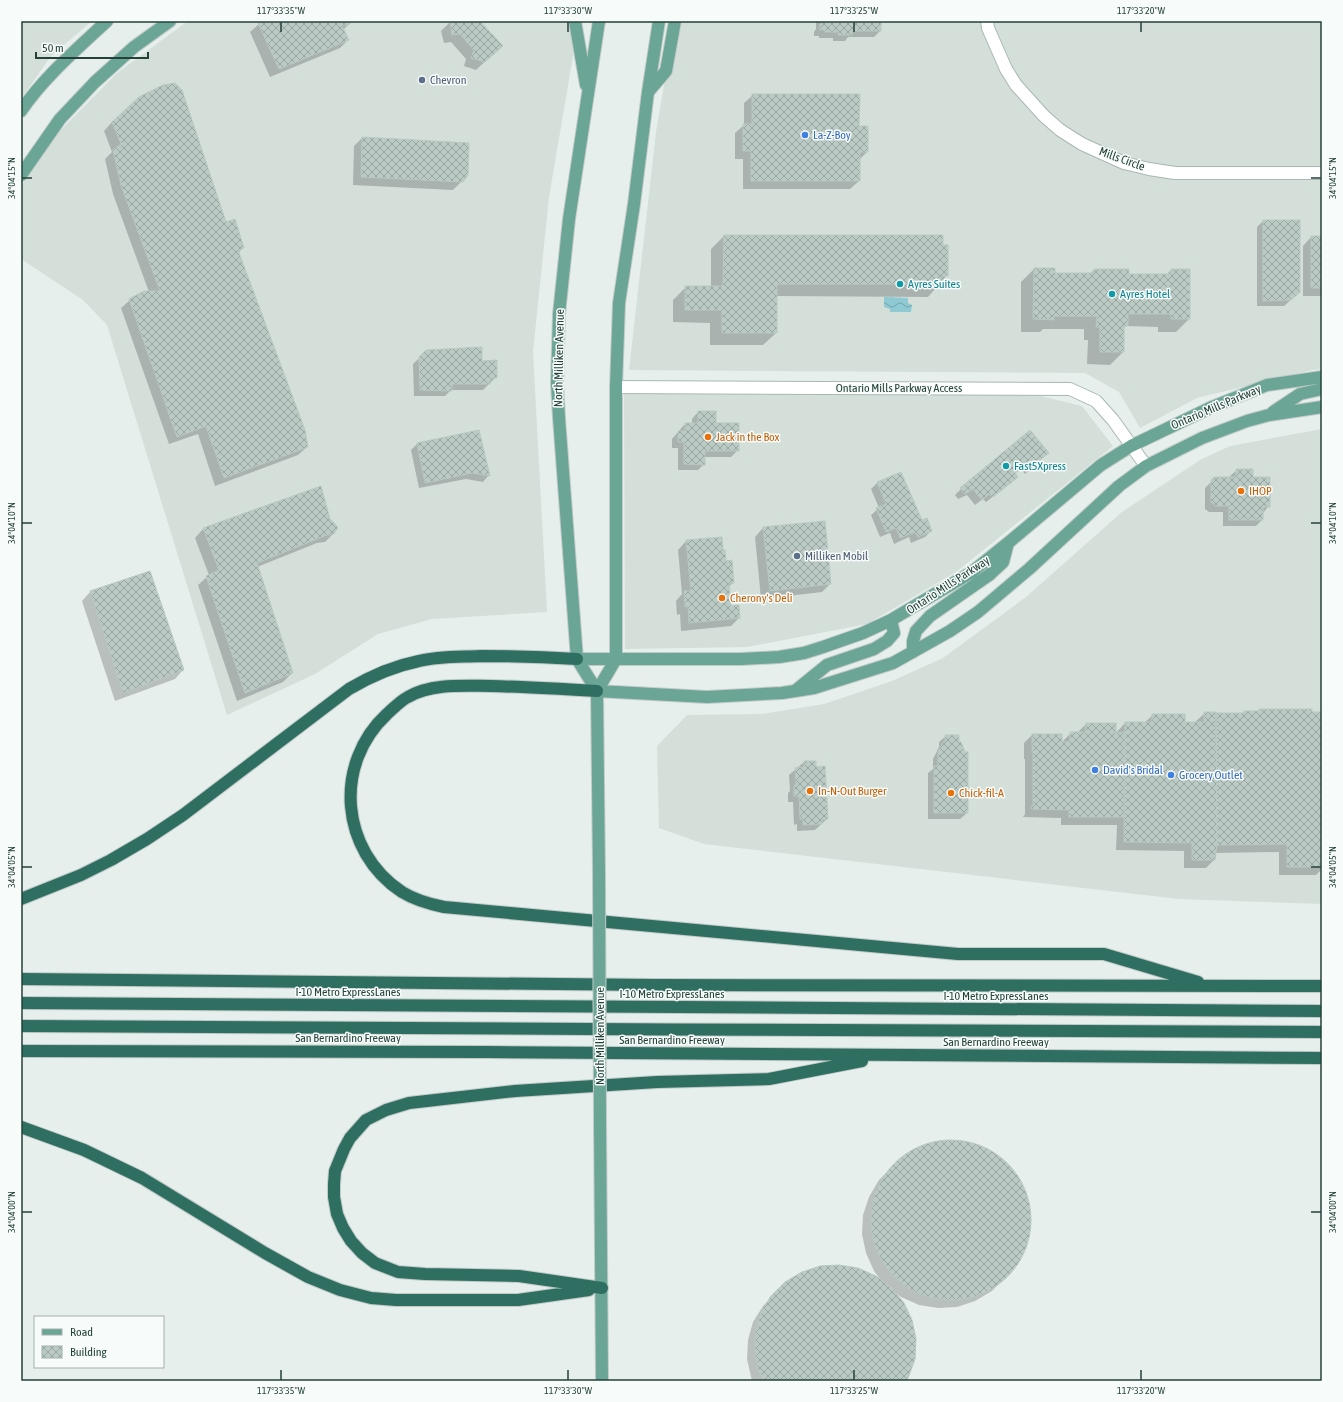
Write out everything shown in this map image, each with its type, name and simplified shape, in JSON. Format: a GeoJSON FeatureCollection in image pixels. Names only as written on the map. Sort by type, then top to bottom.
{"type":"FeatureCollection","features":[{"type":"Feature","properties":{"kind":"highway"},"geometry":{"type":"LineString","coordinates":[[21,899],[82,875],[147,839],[183,815],[349,689],[385,671],[420,660],[438,658],[521,656],[577,659]]}},
{"type":"Feature","properties":{"kind":"highway"},"geometry":{"type":"LineString","coordinates":[[597,691],[524,687],[469,686],[440,688],[419,692],[408,697],[396,706],[373,729],[364,742],[351,780],[351,804],[356,830],[367,855],[378,870],[402,892],[419,900],[444,907],[958,954],[1104,954],[1211,986]]}},
{"type":"Feature","properties":{"kind":"highway"},"geometry":{"type":"LineString","coordinates":[[21,979],[670,985],[1322,986]]}},
{"type":"Feature","properties":{"kind":"highway","name":"I-10 Metro ExpressLanes"},"geometry":{"type":"LineString","coordinates":[[21,1003],[561,1008],[1322,1011]]}},
{"type":"Feature","properties":{"kind":"highway"},"geometry":{"type":"LineString","coordinates":[[21,1026],[975,1032],[1322,1032]]}},
{"type":"Feature","properties":{"kind":"highway","name":"San Bernardino Freeway"},"geometry":{"type":"LineString","coordinates":[[21,1051],[486,1052],[1322,1058]]}},
{"type":"Feature","properties":{"kind":"highway"},"geometry":{"type":"LineString","coordinates":[[602,1288],[519,1276],[398,1272],[375,1263],[362,1253],[351,1241],[337,1214],[334,1197],[334,1184],[337,1166],[350,1138],[366,1120],[386,1110],[409,1103],[515,1091],[657,1082],[769,1078],[891,1056]]}},
{"type":"Feature","properties":{"kind":"highway"},"geometry":{"type":"LineString","coordinates":[[21,1127],[84,1150],[142,1178],[265,1253],[308,1277],[340,1290],[371,1298],[396,1300],[518,1300],[602,1288]]}},
{"type":"Feature","properties":{"kind":"main road"},"geometry":{"type":"LineString","coordinates":[[21,111],[28,101],[70,56],[107,21]]}},
{"type":"Feature","properties":{"kind":"main road"},"geometry":{"type":"LineString","coordinates":[[21,175],[60,119],[95,82],[134,47],[170,21]]}},
{"type":"Feature","properties":{"kind":"main road"},"geometry":{"type":"LineString","coordinates":[[576,21],[588,96]]}},
{"type":"Feature","properties":{"kind":"main road","name":"North Milliken Avenue"},"geometry":{"type":"LineString","coordinates":[[599,21],[564,254],[559,314],[557,383],[577,659],[597,691],[602,1381]]}},
{"type":"Feature","properties":{"kind":"main road"},"geometry":{"type":"LineString","coordinates":[[597,691],[616,659],[616,387],[619,303],[659,21]]}},
{"type":"Feature","properties":{"kind":"main road"},"geometry":{"type":"LineString","coordinates":[[648,92],[666,71],[675,21]]}},
{"type":"Feature","properties":{"kind":"main road","name":"Ontario Mills Parkway"},"geometry":{"type":"LineString","coordinates":[[577,659],[741,659],[779,657],[804,653],[863,633],[891,620],[972,572],[1008,544],[1101,465],[1131,446],[1212,407],[1267,385],[1322,377]]}},
{"type":"Feature","properties":{"kind":"main road"},"geometry":{"type":"LineString","coordinates":[[1269,415],[1300,394],[1322,389]]}},
{"type":"Feature","properties":{"kind":"main road","name":"Ontario Mills Parkway"},"geometry":{"type":"LineString","coordinates":[[597,691],[707,697],[782,693],[814,688],[887,665],[950,631],[978,612],[1029,569],[1119,486],[1146,466],[1202,438],[1247,421],[1269,415],[1322,406]]}},
{"type":"Feature","properties":{"kind":"main road"},"geometry":{"type":"LineString","coordinates":[[913,652],[913,641],[916,631],[930,616],[989,576],[1003,562],[1008,544]]}},
{"type":"Feature","properties":{"kind":"main road"},"geometry":{"type":"LineString","coordinates":[[794,691],[827,665],[874,649],[887,641],[894,632],[891,620]]}},
{"type":"Feature","properties":{"kind":"street","name":"Mills Circle"},"geometry":{"type":"LineString","coordinates":[[987,21],[988,28],[998,51],[1016,85],[1044,116],[1060,130],[1082,144],[1124,163],[1148,169],[1175,173],[1322,173]]}},
{"type":"Feature","properties":{"kind":"street","name":"Ontario Mills Parkway Access"},"geometry":{"type":"LineString","coordinates":[[616,387],[1070,389],[1096,401],[1113,420],[1146,466]]}},
{"type":"Feature","properties":{"kind":"shaded area"},"geometry":{"type":"Polygon","coordinates":[[[21,21],[92,21],[51,56],[21,99],[21,21]]]}},
{"type":"Feature","properties":{"kind":"shaded area"},"geometry":{"type":"Polygon","coordinates":[[[188,21],[579,21],[549,197],[533,352],[547,612],[432,619],[378,634],[315,674],[227,715],[107,325],[83,300],[21,259],[21,187],[50,141],[117,73],[188,21]]]}},
{"type":"Feature","properties":{"kind":"shaded area"},"geometry":{"type":"Polygon","coordinates":[[[675,21],[1322,21],[1322,369],[1312,370],[1197,398],[1140,428],[1119,392],[1085,373],[629,370],[656,132],[675,21]]]}},
{"type":"Feature","properties":{"kind":"shaded area"},"geometry":{"type":"Polygon","coordinates":[[[624,392],[1037,395],[1082,406],[1113,446],[956,572],[867,624],[747,647],[625,649],[624,392]]]}},
{"type":"Feature","properties":{"kind":"shaded area"},"geometry":{"type":"Polygon","coordinates":[[[1322,429],[1322,904],[1179,899],[704,844],[659,828],[657,746],[687,715],[762,714],[824,704],[892,681],[943,658],[1026,597],[1122,512],[1200,460],[1230,446],[1322,429]]]}},
{"type":"Feature","properties":{"kind":"water"},"geometry":{"type":"Polygon","coordinates":[[[884,297],[908,298],[908,303],[912,305],[911,312],[890,312],[890,309],[884,307],[884,297]]]}},
{"type":"Feature","properties":{"kind":"building"},"geometry":{"type":"Polygon","coordinates":[[[263,21],[349,21],[350,24],[342,26],[349,40],[279,69],[258,23],[263,21]]]}},
{"type":"Feature","properties":{"kind":"building"},"geometry":{"type":"Polygon","coordinates":[[[450,21],[480,21],[503,46],[485,62],[471,58],[474,50],[460,34],[452,35],[450,21]]]}},
{"type":"Feature","properties":{"kind":"building"},"geometry":{"type":"Polygon","coordinates":[[[822,21],[881,21],[881,31],[852,31],[852,35],[838,35],[839,32],[825,32],[825,30],[820,30],[820,24],[822,24],[822,21]]]}},
{"type":"Feature","properties":{"kind":"building"},"geometry":{"type":"Polygon","coordinates":[[[175,83],[182,90],[226,222],[235,219],[244,248],[238,250],[305,430],[308,447],[224,478],[206,426],[177,437],[129,299],[144,291],[160,291],[121,185],[113,150],[121,144],[112,122],[139,97],[163,85],[175,83]]]}},
{"type":"Feature","properties":{"kind":"building"},"geometry":{"type":"Polygon","coordinates":[[[752,94],[860,94],[859,126],[868,126],[868,152],[860,152],[860,181],[751,181],[751,151],[743,151],[743,124],[752,124],[752,94]]]}},
{"type":"Feature","properties":{"kind":"building"},"geometry":{"type":"Polygon","coordinates":[[[362,137],[469,143],[468,175],[463,182],[361,177],[362,137]]]}},
{"type":"Feature","properties":{"kind":"building"},"geometry":{"type":"Polygon","coordinates":[[[1263,220],[1300,220],[1300,292],[1291,300],[1263,301],[1263,220]]]}},
{"type":"Feature","properties":{"kind":"building","name":"Ayres Suites"},"geometry":{"type":"Polygon","coordinates":[[[724,235],[943,235],[943,245],[948,245],[948,276],[941,276],[941,284],[777,284],[777,333],[722,333],[722,310],[685,310],[685,286],[723,286],[724,235]]]}},
{"type":"Feature","properties":{"kind":"building"},"geometry":{"type":"Polygon","coordinates":[[[1311,236],[1322,236],[1322,288],[1311,288],[1311,236]]]}},
{"type":"Feature","properties":{"kind":"building","name":"Ayres Hotel"},"geometry":{"type":"Polygon","coordinates":[[[1034,268],[1055,268],[1055,273],[1094,273],[1094,269],[1129,269],[1129,274],[1171,274],[1171,269],[1190,269],[1190,319],[1171,319],[1171,314],[1128,314],[1128,325],[1124,325],[1124,352],[1100,352],[1100,327],[1096,327],[1097,316],[1054,316],[1054,320],[1033,319],[1034,268]]]}},
{"type":"Feature","properties":{"kind":"building"},"geometry":{"type":"Polygon","coordinates":[[[482,347],[482,361],[497,360],[497,378],[490,378],[490,384],[452,384],[452,391],[420,390],[419,357],[426,350],[482,347]]]}},
{"type":"Feature","properties":{"kind":"building","name":"Jack in the Box"},"geometry":{"type":"Polygon","coordinates":[[[698,411],[716,411],[716,423],[739,423],[739,451],[705,451],[705,465],[684,464],[684,442],[678,442],[678,431],[685,431],[685,423],[698,423],[698,411]]]}},
{"type":"Feature","properties":{"kind":"building"},"geometry":{"type":"Polygon","coordinates":[[[479,430],[490,476],[472,473],[425,483],[417,443],[479,430]]]}},
{"type":"Feature","properties":{"kind":"building","name":"Fast5Xpress"},"geometry":{"type":"Polygon","coordinates":[[[1030,430],[1049,453],[1032,468],[1028,464],[1015,473],[1018,477],[993,497],[990,494],[982,500],[973,489],[965,494],[960,488],[1030,430]]]}},
{"type":"Feature","properties":{"kind":"building","name":"IHOP"},"geometry":{"type":"Polygon","coordinates":[[[1236,469],[1253,469],[1253,477],[1270,477],[1270,507],[1263,507],[1263,520],[1229,520],[1229,506],[1216,506],[1211,502],[1211,480],[1214,477],[1236,477],[1236,469]]]}},
{"type":"Feature","properties":{"kind":"building"},"geometry":{"type":"Polygon","coordinates":[[[901,472],[922,520],[927,518],[932,531],[918,537],[915,532],[900,538],[896,528],[886,532],[876,508],[886,504],[877,482],[901,472]]]}},
{"type":"Feature","properties":{"kind":"building"},"geometry":{"type":"Polygon","coordinates":[[[321,486],[330,519],[338,527],[334,534],[327,535],[257,563],[293,673],[245,693],[206,576],[219,570],[203,528],[321,486]]]}},
{"type":"Feature","properties":{"kind":"building","name":"Milliken Mobil"},"geometry":{"type":"Polygon","coordinates":[[[825,521],[831,584],[770,591],[763,527],[825,521]]]}},
{"type":"Feature","properties":{"kind":"building"},"geometry":{"type":"Polygon","coordinates":[[[722,537],[726,561],[732,560],[734,583],[729,583],[731,606],[739,605],[740,618],[689,623],[688,606],[685,607],[684,591],[691,591],[686,540],[722,537]]]}},
{"type":"Feature","properties":{"kind":"building"},"geometry":{"type":"Polygon","coordinates":[[[150,571],[184,670],[123,693],[90,591],[150,571]]]}},
{"type":"Feature","properties":{"kind":"building"},"geometry":{"type":"Polygon","coordinates":[[[1259,709],[1312,709],[1312,712],[1322,712],[1322,867],[1287,867],[1287,844],[1217,845],[1216,713],[1244,713],[1244,711],[1259,711],[1259,709]]]}},
{"type":"Feature","properties":{"kind":"building","name":"Grocery Outlet"},"geometry":{"type":"Polygon","coordinates":[[[1204,712],[1216,712],[1217,845],[1215,860],[1192,860],[1192,843],[1124,842],[1125,722],[1152,722],[1152,714],[1185,714],[1185,722],[1204,722],[1204,712]]]}},
{"type":"Feature","properties":{"kind":"building"},"geometry":{"type":"Polygon","coordinates":[[[1086,723],[1116,723],[1116,733],[1125,732],[1125,817],[1069,817],[1069,810],[1031,809],[1031,806],[1033,806],[1032,734],[1062,734],[1062,742],[1070,742],[1070,732],[1085,732],[1086,723]]]}},
{"type":"Feature","properties":{"kind":"building","name":"Chick-fil-A"},"geometry":{"type":"Polygon","coordinates":[[[945,735],[959,735],[959,742],[961,742],[965,752],[968,752],[968,813],[934,813],[934,766],[938,766],[938,752],[943,742],[945,742],[945,735]]]}},
{"type":"Feature","properties":{"kind":"building","name":"In-N-Out Burger"},"geometry":{"type":"Polygon","coordinates":[[[804,761],[816,761],[816,767],[825,766],[828,819],[822,820],[822,824],[803,825],[803,819],[800,819],[799,796],[794,796],[794,785],[796,785],[795,768],[804,767],[804,761]]]}},
{"type":"Feature","properties":{"kind":"building"},"geometry":{"type":"Polygon","coordinates":[[[959,1140],[974,1143],[989,1149],[1008,1163],[1018,1175],[1025,1189],[1030,1204],[1030,1236],[1025,1251],[1018,1265],[1008,1277],[996,1287],[974,1297],[959,1300],[943,1300],[928,1297],[906,1287],[894,1277],[884,1265],[872,1236],[871,1212],[874,1197],[884,1175],[894,1163],[906,1153],[935,1141],[959,1140]]]}},
{"type":"Feature","properties":{"kind":"building"},"geometry":{"type":"Polygon","coordinates":[[[839,1265],[858,1268],[876,1276],[892,1288],[904,1303],[912,1320],[916,1339],[915,1359],[907,1381],[764,1381],[758,1370],[755,1350],[756,1331],[761,1312],[771,1296],[785,1282],[802,1272],[820,1266],[839,1265]]]}},
{"type":"Feature","properties":{"kind":"place","name":"Chevron"},"geometry":{"type":"Point","coordinates":[422,80]}},
{"type":"Feature","properties":{"kind":"place","name":"La-Z-Boy"},"geometry":{"type":"Point","coordinates":[805,135]}},
{"type":"Feature","properties":{"kind":"place","name":"Ayres Suites"},"geometry":{"type":"Point","coordinates":[900,284]}},
{"type":"Feature","properties":{"kind":"place","name":"Ayres Hotel"},"geometry":{"type":"Point","coordinates":[1112,294]}},
{"type":"Feature","properties":{"kind":"place","name":"Jack in the Box"},"geometry":{"type":"Point","coordinates":[708,437]}},
{"type":"Feature","properties":{"kind":"place","name":"Fast5Xpress"},"geometry":{"type":"Point","coordinates":[1006,466]}},
{"type":"Feature","properties":{"kind":"place","name":"IHOP"},"geometry":{"type":"Point","coordinates":[1241,491]}},
{"type":"Feature","properties":{"kind":"place","name":"Milliken Mobil"},"geometry":{"type":"Point","coordinates":[797,556]}},
{"type":"Feature","properties":{"kind":"place","name":"Cherony's Deli"},"geometry":{"type":"Point","coordinates":[722,598]}},
{"type":"Feature","properties":{"kind":"place","name":"David's Bridal"},"geometry":{"type":"Point","coordinates":[1095,770]}},
{"type":"Feature","properties":{"kind":"place","name":"Grocery Outlet"},"geometry":{"type":"Point","coordinates":[1171,775]}},
{"type":"Feature","properties":{"kind":"place","name":"In-N-Out Burger"},"geometry":{"type":"Point","coordinates":[810,791]}},
{"type":"Feature","properties":{"kind":"place","name":"Chick-fil-A"},"geometry":{"type":"Point","coordinates":[951,793]}}]}
